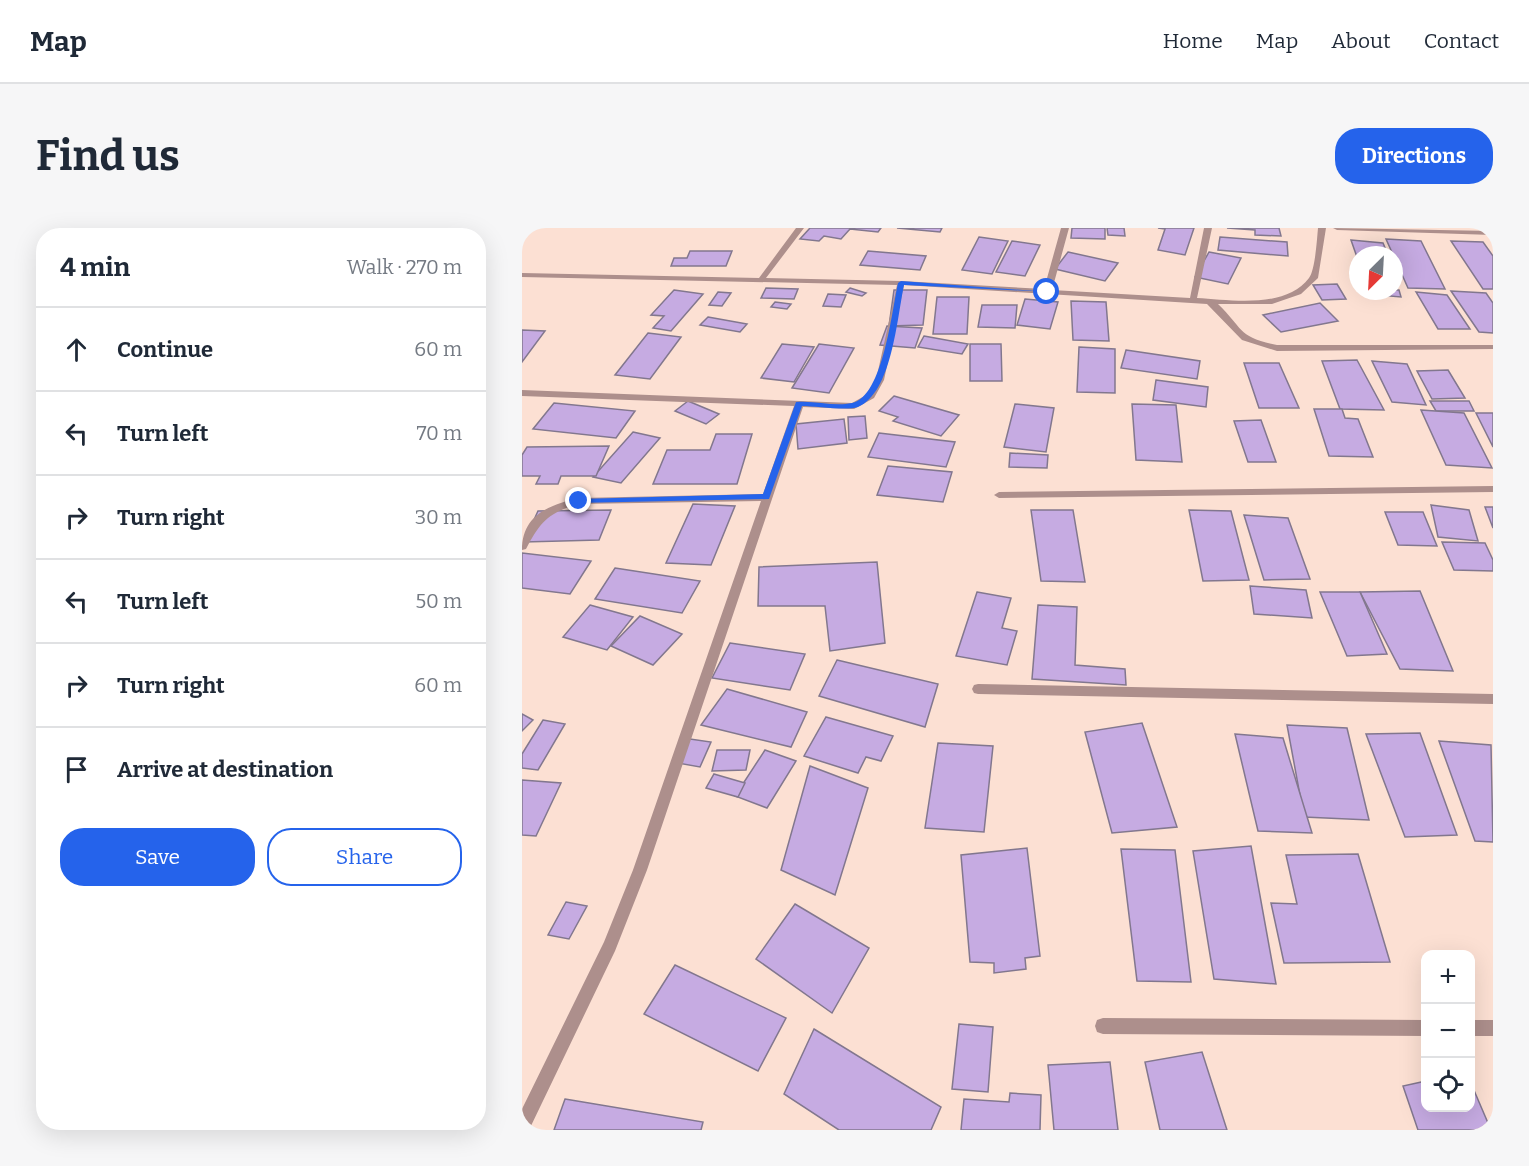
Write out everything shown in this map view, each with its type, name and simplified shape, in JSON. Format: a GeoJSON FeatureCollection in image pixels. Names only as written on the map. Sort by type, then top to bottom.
{"type":"FeatureCollection","features":[{"type":"Feature","properties":{"kind":"street"},"geometry":{"type":"LineString","coordinates":[[761,280],[800,228]]}},
{"type":"Feature","properties":{"kind":"street"},"geometry":{"type":"LineString","coordinates":[[1047,292],[1065,228]]}},
{"type":"Feature","properties":{"kind":"street"},"geometry":{"type":"LineString","coordinates":[[1193,301],[1208,228]]}},
{"type":"Feature","properties":{"kind":"street"},"geometry":{"type":"LineString","coordinates":[[522,275],[901,283],[1210,302],[1272,302],[1298,292],[1314,278],[1322,228]]}},
{"type":"Feature","properties":{"kind":"street"},"geometry":{"type":"LineString","coordinates":[[1336,228],[1493,233]]}},
{"type":"Feature","properties":{"kind":"street"},"geometry":{"type":"LineString","coordinates":[[522,393],[854,406],[870,396],[880,380],[901,283]]}},
{"type":"Feature","properties":{"kind":"street"},"geometry":{"type":"LineString","coordinates":[[1210,302],[1226,315],[1237,332],[1253,342],[1277,348],[1493,347]]}},
{"type":"Feature","properties":{"kind":"street"},"geometry":{"type":"LineString","coordinates":[[522,1127],[610,946],[640,870],[799,404]]}},
{"type":"Feature","properties":{"kind":"street"},"geometry":{"type":"LineString","coordinates":[[999,495],[1493,489]]}},
{"type":"Feature","properties":{"kind":"street"},"geometry":{"type":"LineString","coordinates":[[522,546],[527,525],[557,506],[579,501],[766,497]]}},
{"type":"Feature","properties":{"kind":"street"},"geometry":{"type":"LineString","coordinates":[[978,689],[1493,699]]}},
{"type":"Feature","properties":{"kind":"street"},"geometry":{"type":"LineString","coordinates":[[1103,1026],[1421,1028]]}},
{"type":"Feature","properties":{"kind":"street"},"geometry":{"type":"LineString","coordinates":[[1475,1028],[1493,1028]]}},
{"type":"Feature","properties":{"kind":"building"},"geometry":{"type":"Polygon","coordinates":[[[810,228],[881,228],[878,232],[850,229],[841,239],[824,236],[819,241],[800,239],[810,228]]]}},
{"type":"Feature","properties":{"kind":"building"},"geometry":{"type":"Polygon","coordinates":[[[897,228],[942,228],[940,232],[897,228]]]}},
{"type":"Feature","properties":{"kind":"building"},"geometry":{"type":"Polygon","coordinates":[[[1072,228],[1105,228],[1105,239],[1071,238],[1072,228]]]}},
{"type":"Feature","properties":{"kind":"building"},"geometry":{"type":"Polygon","coordinates":[[[1107,228],[1124,228],[1125,236],[1108,235],[1107,228]]]}},
{"type":"Feature","properties":{"kind":"building"},"geometry":{"type":"Polygon","coordinates":[[[1158,228],[1194,228],[1185,255],[1158,250],[1165,229],[1158,228]]]}},
{"type":"Feature","properties":{"kind":"building"},"geometry":{"type":"Polygon","coordinates":[[[1227,228],[1279,228],[1281,236],[1255,235],[1255,230],[1227,228]]]}},
{"type":"Feature","properties":{"kind":"building"},"geometry":{"type":"Polygon","coordinates":[[[979,237],[1008,241],[992,274],[962,270],[979,237]]]}},
{"type":"Feature","properties":{"kind":"building"},"geometry":{"type":"Polygon","coordinates":[[[1220,237],[1287,242],[1288,256],[1218,250],[1220,237]]]}},
{"type":"Feature","properties":{"kind":"building"},"geometry":{"type":"Polygon","coordinates":[[[1386,239],[1421,241],[1445,289],[1408,288],[1403,277],[1403,246],[1389,246],[1386,239]]]}},
{"type":"Feature","properties":{"kind":"building"},"geometry":{"type":"Polygon","coordinates":[[[1351,240],[1383,243],[1384,246],[1353,246],[1351,240]]]}},
{"type":"Feature","properties":{"kind":"building"},"geometry":{"type":"Polygon","coordinates":[[[1012,241],[1040,245],[1025,276],[996,272],[1012,241]]]}},
{"type":"Feature","properties":{"kind":"building"},"geometry":{"type":"Polygon","coordinates":[[[1451,241],[1483,242],[1493,256],[1493,289],[1483,289],[1451,241]]]}},
{"type":"Feature","properties":{"kind":"building"},"geometry":{"type":"Polygon","coordinates":[[[690,251],[732,251],[726,266],[671,266],[674,258],[687,258],[690,251]]]}},
{"type":"Feature","properties":{"kind":"building"},"geometry":{"type":"Polygon","coordinates":[[[868,251],[926,256],[920,270],[860,265],[868,251]]]}},
{"type":"Feature","properties":{"kind":"building"},"geometry":{"type":"Polygon","coordinates":[[[1068,252],[1118,263],[1105,281],[1055,269],[1068,252]]]}},
{"type":"Feature","properties":{"kind":"building"},"geometry":{"type":"Polygon","coordinates":[[[1209,252],[1241,258],[1228,284],[1195,277],[1209,252]]]}},
{"type":"Feature","properties":{"kind":"building"},"geometry":{"type":"Polygon","coordinates":[[[1337,284],[1346,299],[1322,300],[1313,285],[1337,284]]]}},
{"type":"Feature","properties":{"kind":"building"},"geometry":{"type":"Polygon","coordinates":[[[766,288],[798,289],[794,299],[761,298],[766,288]]]}},
{"type":"Feature","properties":{"kind":"building"},"geometry":{"type":"Polygon","coordinates":[[[850,288],[866,293],[862,296],[846,292],[850,288]]]}},
{"type":"Feature","properties":{"kind":"building"},"geometry":{"type":"Polygon","coordinates":[[[674,290],[703,294],[671,331],[653,328],[664,316],[651,315],[674,290]]]}},
{"type":"Feature","properties":{"kind":"building"},"geometry":{"type":"Polygon","coordinates":[[[894,290],[927,290],[923,325],[889,326],[894,290]]]}},
{"type":"Feature","properties":{"kind":"building"},"geometry":{"type":"Polygon","coordinates":[[[1451,291],[1486,293],[1493,303],[1493,333],[1479,332],[1451,291]]]}},
{"type":"Feature","properties":{"kind":"building"},"geometry":{"type":"Polygon","coordinates":[[[718,292],[731,293],[722,306],[709,305],[718,292]]]}},
{"type":"Feature","properties":{"kind":"building"},"geometry":{"type":"Polygon","coordinates":[[[1416,292],[1447,295],[1470,329],[1438,329],[1416,292]]]}},
{"type":"Feature","properties":{"kind":"building"},"geometry":{"type":"Polygon","coordinates":[[[828,294],[846,295],[841,307],[823,306],[828,294]]]}},
{"type":"Feature","properties":{"kind":"building"},"geometry":{"type":"Polygon","coordinates":[[[937,297],[969,297],[967,334],[933,334],[937,297]]]}},
{"type":"Feature","properties":{"kind":"building"},"geometry":{"type":"Polygon","coordinates":[[[1025,299],[1058,302],[1050,329],[1017,325],[1025,299]]]}},
{"type":"Feature","properties":{"kind":"building"},"geometry":{"type":"Polygon","coordinates":[[[1071,301],[1106,302],[1109,341],[1073,340],[1071,301]]]}},
{"type":"Feature","properties":{"kind":"building"},"geometry":{"type":"Polygon","coordinates":[[[775,302],[791,304],[787,309],[771,307],[775,302]]]}},
{"type":"Feature","properties":{"kind":"building"},"geometry":{"type":"Polygon","coordinates":[[[1320,303],[1338,321],[1281,332],[1263,315],[1320,303]]]}},
{"type":"Feature","properties":{"kind":"building"},"geometry":{"type":"Polygon","coordinates":[[[982,305],[1017,305],[1015,328],[978,327],[982,305]]]}},
{"type":"Feature","properties":{"kind":"building"},"geometry":{"type":"Polygon","coordinates":[[[708,317],[747,324],[740,332],[700,325],[708,317]]]}},
{"type":"Feature","properties":{"kind":"building"},"geometry":{"type":"Polygon","coordinates":[[[887,326],[922,328],[915,348],[880,345],[887,326]]]}},
{"type":"Feature","properties":{"kind":"building"},"geometry":{"type":"Polygon","coordinates":[[[522,330],[545,331],[522,362],[522,330]]]}},
{"type":"Feature","properties":{"kind":"building"},"geometry":{"type":"Polygon","coordinates":[[[648,333],[681,337],[650,379],[615,375],[648,333]]]}},
{"type":"Feature","properties":{"kind":"building"},"geometry":{"type":"Polygon","coordinates":[[[924,336],[968,344],[962,354],[918,347],[924,336]]]}},
{"type":"Feature","properties":{"kind":"building"},"geometry":{"type":"Polygon","coordinates":[[[782,344],[814,347],[794,382],[761,378],[782,344]]]}},
{"type":"Feature","properties":{"kind":"building"},"geometry":{"type":"Polygon","coordinates":[[[819,344],[854,348],[829,393],[792,388],[819,344]]]}},
{"type":"Feature","properties":{"kind":"building"},"geometry":{"type":"Polygon","coordinates":[[[970,344],[1001,344],[1002,381],[970,381],[970,344]]]}},
{"type":"Feature","properties":{"kind":"building"},"geometry":{"type":"Polygon","coordinates":[[[1079,347],[1115,349],[1115,393],[1077,392],[1079,347]]]}},
{"type":"Feature","properties":{"kind":"building"},"geometry":{"type":"Polygon","coordinates":[[[1126,350],[1200,361],[1197,379],[1121,368],[1126,350]]]}},
{"type":"Feature","properties":{"kind":"building"},"geometry":{"type":"Polygon","coordinates":[[[1357,360],[1384,410],[1340,409],[1322,361],[1357,360]]]}},
{"type":"Feature","properties":{"kind":"building"},"geometry":{"type":"Polygon","coordinates":[[[1372,361],[1407,364],[1426,405],[1392,402],[1372,361]]]}},
{"type":"Feature","properties":{"kind":"building"},"geometry":{"type":"Polygon","coordinates":[[[1244,363],[1279,363],[1299,408],[1259,408],[1244,363]]]}},
{"type":"Feature","properties":{"kind":"building"},"geometry":{"type":"Polygon","coordinates":[[[1448,370],[1465,398],[1432,399],[1417,371],[1448,370]]]}},
{"type":"Feature","properties":{"kind":"building"},"geometry":{"type":"Polygon","coordinates":[[[1156,380],[1208,387],[1206,407],[1153,400],[1156,380]]]}},
{"type":"Feature","properties":{"kind":"building"},"geometry":{"type":"Polygon","coordinates":[[[894,396],[959,415],[941,436],[893,421],[898,417],[879,411],[894,396]]]}},
{"type":"Feature","properties":{"kind":"building"},"geometry":{"type":"Polygon","coordinates":[[[688,401],[719,414],[706,424],[675,411],[688,401]]]}},
{"type":"Feature","properties":{"kind":"building"},"geometry":{"type":"Polygon","coordinates":[[[1430,401],[1469,401],[1474,411],[1436,411],[1430,401]]]}},
{"type":"Feature","properties":{"kind":"building"},"geometry":{"type":"Polygon","coordinates":[[[554,403],[635,411],[616,438],[533,429],[554,403]]]}},
{"type":"Feature","properties":{"kind":"building"},"geometry":{"type":"Polygon","coordinates":[[[1015,404],[1054,408],[1046,452],[1004,447],[1015,404]]]}},
{"type":"Feature","properties":{"kind":"building"},"geometry":{"type":"Polygon","coordinates":[[[1132,404],[1176,405],[1182,462],[1136,460],[1132,404]]]}},
{"type":"Feature","properties":{"kind":"building"},"geometry":{"type":"Polygon","coordinates":[[[1314,409],[1342,409],[1345,418],[1358,419],[1373,457],[1329,456],[1314,409]]]}},
{"type":"Feature","properties":{"kind":"building"},"geometry":{"type":"Polygon","coordinates":[[[1421,410],[1464,413],[1492,468],[1446,465],[1421,410]]]}},
{"type":"Feature","properties":{"kind":"building"},"geometry":{"type":"Polygon","coordinates":[[[1476,413],[1493,413],[1493,447],[1476,413]]]}},
{"type":"Feature","properties":{"kind":"building"},"geometry":{"type":"Polygon","coordinates":[[[865,416],[867,438],[849,440],[848,417],[865,416]]]}},
{"type":"Feature","properties":{"kind":"building"},"geometry":{"type":"Polygon","coordinates":[[[844,419],[847,443],[798,449],[796,424],[844,419]]]}},
{"type":"Feature","properties":{"kind":"building"},"geometry":{"type":"Polygon","coordinates":[[[1261,420],[1276,462],[1248,462],[1234,421],[1261,420]]]}},
{"type":"Feature","properties":{"kind":"building"},"geometry":{"type":"Polygon","coordinates":[[[633,432],[660,438],[621,483],[593,477],[633,432]]]}},
{"type":"Feature","properties":{"kind":"building"},"geometry":{"type":"Polygon","coordinates":[[[879,433],[955,442],[946,467],[868,457],[879,433]]]}},
{"type":"Feature","properties":{"kind":"building"},"geometry":{"type":"Polygon","coordinates":[[[716,434],[752,434],[737,484],[653,484],[667,450],[710,450],[716,434]]]}},
{"type":"Feature","properties":{"kind":"building"},"geometry":{"type":"Polygon","coordinates":[[[609,446],[596,476],[561,476],[558,484],[536,484],[540,476],[522,476],[522,455],[527,447],[609,446]]]}},
{"type":"Feature","properties":{"kind":"building"},"geometry":{"type":"Polygon","coordinates":[[[1010,453],[1048,455],[1047,468],[1009,467],[1010,453]]]}},
{"type":"Feature","properties":{"kind":"building"},"geometry":{"type":"Polygon","coordinates":[[[888,466],[952,472],[943,502],[877,495],[888,466]]]}},
{"type":"Feature","properties":{"kind":"building"},"geometry":{"type":"Polygon","coordinates":[[[693,504],[735,506],[711,565],[666,563],[693,504]]]}},
{"type":"Feature","properties":{"kind":"building"},"geometry":{"type":"Polygon","coordinates":[[[1431,505],[1469,510],[1478,541],[1438,537],[1431,505]]]}},
{"type":"Feature","properties":{"kind":"building"},"geometry":{"type":"Polygon","coordinates":[[[1485,507],[1493,507],[1493,528],[1485,507]]]}},
{"type":"Feature","properties":{"kind":"building"},"geometry":{"type":"Polygon","coordinates":[[[611,510],[599,540],[524,542],[538,511],[611,510]]]}},
{"type":"Feature","properties":{"kind":"building"},"geometry":{"type":"Polygon","coordinates":[[[1031,510],[1073,510],[1085,582],[1041,581],[1031,510]]]}},
{"type":"Feature","properties":{"kind":"building"},"geometry":{"type":"Polygon","coordinates":[[[1189,510],[1231,511],[1249,580],[1203,581],[1189,510]]]}},
{"type":"Feature","properties":{"kind":"building"},"geometry":{"type":"Polygon","coordinates":[[[1385,512],[1423,512],[1437,546],[1398,545],[1385,512]]]}},
{"type":"Feature","properties":{"kind":"building"},"geometry":{"type":"Polygon","coordinates":[[[1244,515],[1288,518],[1310,579],[1264,580],[1244,515]]]}},
{"type":"Feature","properties":{"kind":"building"},"geometry":{"type":"Polygon","coordinates":[[[1442,542],[1485,543],[1493,560],[1493,571],[1454,570],[1442,542]]]}},
{"type":"Feature","properties":{"kind":"building"},"geometry":{"type":"Polygon","coordinates":[[[522,553],[591,561],[570,594],[522,588],[522,553]]]}},
{"type":"Feature","properties":{"kind":"building"},"geometry":{"type":"Polygon","coordinates":[[[877,562],[885,643],[830,651],[825,606],[758,606],[759,567],[877,562]]]}},
{"type":"Feature","properties":{"kind":"building"},"geometry":{"type":"Polygon","coordinates":[[[615,568],[700,581],[682,613],[595,599],[615,568]]]}},
{"type":"Feature","properties":{"kind":"building"},"geometry":{"type":"Polygon","coordinates":[[[1250,586],[1306,590],[1312,618],[1254,614],[1250,586]]]}},
{"type":"Feature","properties":{"kind":"building"},"geometry":{"type":"Polygon","coordinates":[[[1420,591],[1453,671],[1400,669],[1360,592],[1420,591]]]}},
{"type":"Feature","properties":{"kind":"building"},"geometry":{"type":"Polygon","coordinates":[[[977,592],[1011,598],[1002,628],[1017,631],[1007,665],[956,656],[977,592]]]}},
{"type":"Feature","properties":{"kind":"building"},"geometry":{"type":"Polygon","coordinates":[[[1320,592],[1360,592],[1387,654],[1347,656],[1320,592]]]}},
{"type":"Feature","properties":{"kind":"building"},"geometry":{"type":"Polygon","coordinates":[[[590,605],[633,617],[607,650],[563,637],[590,605]]]}},
{"type":"Feature","properties":{"kind":"building"},"geometry":{"type":"Polygon","coordinates":[[[1038,605],[1077,607],[1075,665],[1125,669],[1126,685],[1032,679],[1038,605]]]}},
{"type":"Feature","properties":{"kind":"building"},"geometry":{"type":"Polygon","coordinates":[[[640,616],[682,634],[653,665],[611,646],[640,616]]]}},
{"type":"Feature","properties":{"kind":"building"},"geometry":{"type":"Polygon","coordinates":[[[730,643],[805,654],[790,690],[712,678],[730,643]]]}},
{"type":"Feature","properties":{"kind":"building"},"geometry":{"type":"Polygon","coordinates":[[[837,660],[938,684],[925,727],[819,696],[837,660]]]}},
{"type":"Feature","properties":{"kind":"building"},"geometry":{"type":"Polygon","coordinates":[[[727,689],[807,712],[791,747],[701,725],[727,689]]]}},
{"type":"Feature","properties":{"kind":"building"},"geometry":{"type":"Polygon","coordinates":[[[522,714],[533,720],[522,731],[522,714]]]}},
{"type":"Feature","properties":{"kind":"building"},"geometry":{"type":"Polygon","coordinates":[[[826,717],[893,736],[881,761],[866,757],[858,773],[804,756],[826,717]]]}},
{"type":"Feature","properties":{"kind":"building"},"geometry":{"type":"Polygon","coordinates":[[[543,720],[565,724],[538,770],[522,768],[522,754],[543,720]]]}},
{"type":"Feature","properties":{"kind":"building"},"geometry":{"type":"Polygon","coordinates":[[[1142,723],[1177,827],[1112,833],[1085,732],[1142,723]]]}},
{"type":"Feature","properties":{"kind":"building"},"geometry":{"type":"Polygon","coordinates":[[[1287,725],[1347,728],[1369,820],[1304,817],[1287,725]]]}},
{"type":"Feature","properties":{"kind":"building"},"geometry":{"type":"Polygon","coordinates":[[[1420,733],[1457,835],[1405,837],[1366,734],[1420,733]]]}},
{"type":"Feature","properties":{"kind":"building"},"geometry":{"type":"Polygon","coordinates":[[[1235,734],[1283,738],[1312,833],[1258,831],[1235,734]]]}},
{"type":"Feature","properties":{"kind":"building"},"geometry":{"type":"Polygon","coordinates":[[[683,738],[711,742],[700,767],[672,762],[683,738]]]}},
{"type":"Feature","properties":{"kind":"building"},"geometry":{"type":"Polygon","coordinates":[[[1439,741],[1491,745],[1493,842],[1475,841],[1439,741]]]}},
{"type":"Feature","properties":{"kind":"building"},"geometry":{"type":"Polygon","coordinates":[[[938,743],[993,746],[984,832],[925,828],[938,743]]]}},
{"type":"Feature","properties":{"kind":"building"},"geometry":{"type":"Polygon","coordinates":[[[717,750],[750,750],[746,770],[712,771],[717,750]]]}},
{"type":"Feature","properties":{"kind":"building"},"geometry":{"type":"Polygon","coordinates":[[[765,750],[796,761],[767,808],[735,796],[765,750]]]}},
{"type":"Feature","properties":{"kind":"building"},"geometry":{"type":"Polygon","coordinates":[[[810,766],[868,788],[835,895],[781,870],[810,766]]]}},
{"type":"Feature","properties":{"kind":"building"},"geometry":{"type":"Polygon","coordinates":[[[714,774],[745,783],[738,797],[706,788],[714,774]]]}},
{"type":"Feature","properties":{"kind":"building"},"geometry":{"type":"Polygon","coordinates":[[[522,780],[561,783],[536,836],[522,835],[522,780]]]}},
{"type":"Feature","properties":{"kind":"building"},"geometry":{"type":"Polygon","coordinates":[[[1251,846],[1276,984],[1214,979],[1193,851],[1251,846]]]}},
{"type":"Feature","properties":{"kind":"building"},"geometry":{"type":"Polygon","coordinates":[[[1027,848],[1040,956],[1025,958],[1026,969],[994,973],[994,963],[970,962],[961,855],[1027,848]]]}},
{"type":"Feature","properties":{"kind":"building"},"geometry":{"type":"Polygon","coordinates":[[[1121,849],[1175,850],[1191,982],[1137,981],[1121,849]]]}},
{"type":"Feature","properties":{"kind":"building"},"geometry":{"type":"Polygon","coordinates":[[[1358,854],[1390,962],[1284,963],[1271,903],[1297,904],[1286,855],[1358,854]]]}},
{"type":"Feature","properties":{"kind":"building"},"geometry":{"type":"Polygon","coordinates":[[[566,902],[587,906],[569,939],[548,935],[566,902]]]}},
{"type":"Feature","properties":{"kind":"building"},"geometry":{"type":"Polygon","coordinates":[[[795,904],[869,948],[832,1013],[756,959],[795,904]]]}},
{"type":"Feature","properties":{"kind":"building"},"geometry":{"type":"Polygon","coordinates":[[[675,965],[786,1018],[758,1071],[644,1014],[675,965]]]}},
{"type":"Feature","properties":{"kind":"building"},"geometry":{"type":"Polygon","coordinates":[[[959,1024],[993,1027],[988,1092],[952,1089],[959,1024]]]}},
{"type":"Feature","properties":{"kind":"building"},"geometry":{"type":"Polygon","coordinates":[[[814,1029],[941,1107],[931,1130],[839,1130],[784,1094],[814,1029]]]}},
{"type":"Feature","properties":{"kind":"building"},"geometry":{"type":"Polygon","coordinates":[[[1202,1052],[1227,1130],[1160,1130],[1145,1062],[1202,1052]]]}},
{"type":"Feature","properties":{"kind":"building"},"geometry":{"type":"Polygon","coordinates":[[[1110,1062],[1118,1130],[1054,1130],[1048,1065],[1110,1062]]]}},
{"type":"Feature","properties":{"kind":"building"},"geometry":{"type":"Polygon","coordinates":[[[1421,1082],[1421,1112],[1475,1112],[1475,1093],[1491,1130],[1418,1130],[1403,1086],[1421,1082]]]}},
{"type":"Feature","properties":{"kind":"building"},"geometry":{"type":"Polygon","coordinates":[[[1010,1093],[1041,1095],[1040,1130],[961,1130],[964,1099],[1009,1102],[1010,1093]]]}},
{"type":"Feature","properties":{"kind":"building"},"geometry":{"type":"Polygon","coordinates":[[[565,1099],[703,1122],[701,1130],[554,1130],[565,1099]]]}},
{"type":"Feature","properties":{"kind":"route"},"geometry":{"type":"LineString","coordinates":[[579,501],[766,497],[799,404],[854,406],[870,396],[880,380],[901,283],[1047,292]]}}]}
